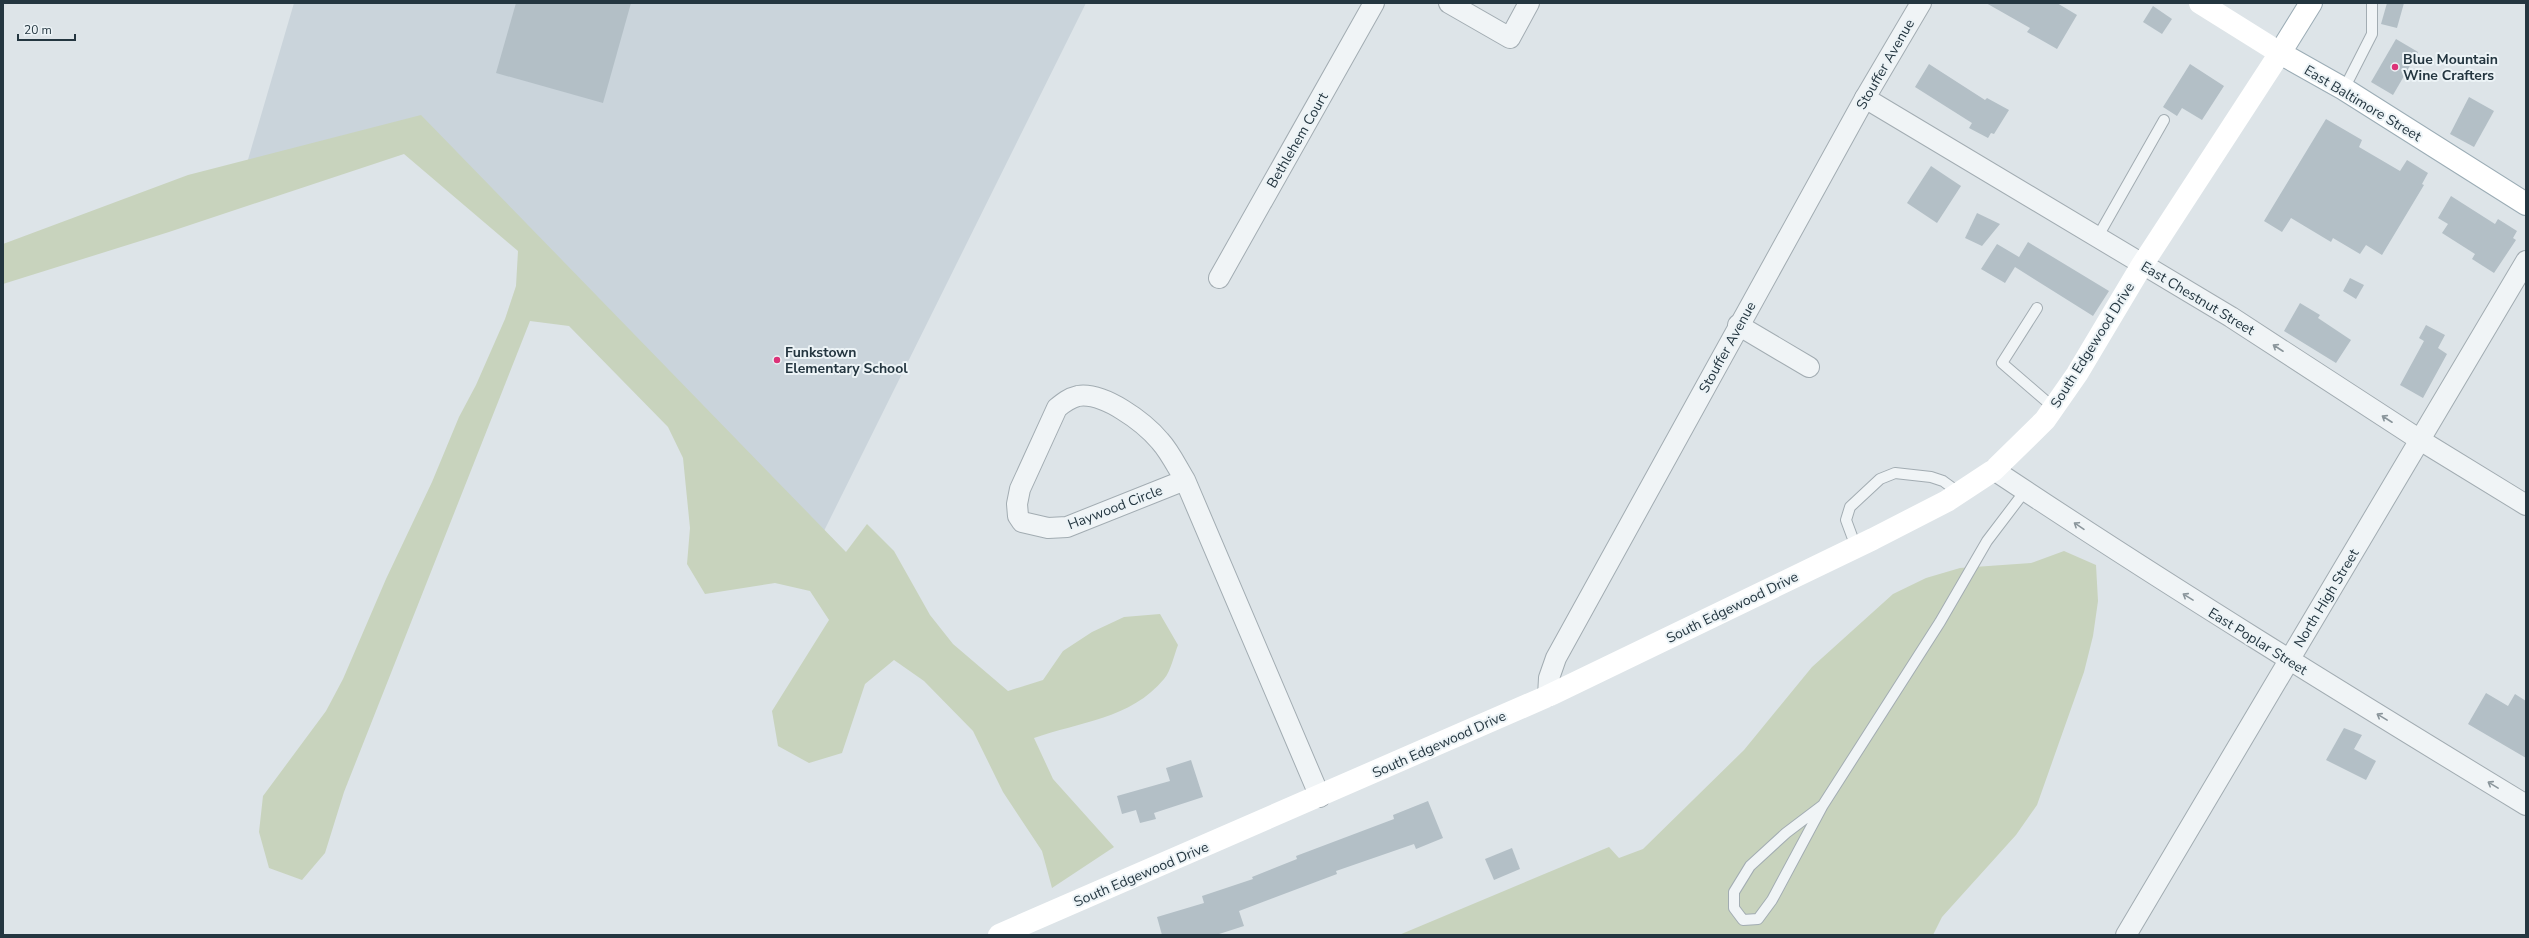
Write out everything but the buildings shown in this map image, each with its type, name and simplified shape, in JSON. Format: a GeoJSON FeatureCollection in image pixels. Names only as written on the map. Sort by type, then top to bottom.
{"type":"FeatureCollection","features":[{"type":"Feature","properties":{"kind":"main road","name":"East Baltimore Street"},"geometry":{"type":"LineString","coordinates":[[2200,3],[2280,53],[2344,89],[2526,204]]}},
{"type":"Feature","properties":{"kind":"main road","name":"South Edgewood Drive"},"geometry":{"type":"LineString","coordinates":[[999,935],[1320,797],[1548,696],[1856,547],[1947,500],[1994,470],[2045,420],[2077,374],[2142,265],[2280,53],[2310,3]]}},
{"type":"Feature","properties":{"kind":"street","name":"Bethlehem Court"},"geometry":{"type":"LineString","coordinates":[[1219,278],[1374,3]]}},
{"type":"Feature","properties":{"kind":"street"},"geometry":{"type":"LineString","coordinates":[[1449,3],[1510,38],[1530,3]]}},
{"type":"Feature","properties":{"kind":"street","name":"Stouffer Avenue"},"geometry":{"type":"LineString","coordinates":[[1548,696],[1549,678],[1556,658],[1738,325],[1865,98],[1921,3]]}},
{"type":"Feature","properties":{"kind":"street","name":"East Chestnut Street"},"geometry":{"type":"LineString","coordinates":[[1865,98],[2231,317],[2420,440],[2526,505]]}},
{"type":"Feature","properties":{"kind":"street","name":"North High Street"},"geometry":{"type":"LineString","coordinates":[[2126,935],[2526,261]]}},
{"type":"Feature","properties":{"kind":"street"},"geometry":{"type":"LineString","coordinates":[[1738,325],[1809,366]]}},
{"type":"Feature","properties":{"kind":"street","name":"Haywood Circle"},"geometry":{"type":"LineString","coordinates":[[1185,480],[1067,527],[1033,526],[1022,522],[1018,516],[1020,489],[1057,408],[1066,400],[1078,396],[1093,397],[1112,404],[1135,418],[1160,441],[1185,480],[1320,797]]}},
{"type":"Feature","properties":{"kind":"street","name":"East Poplar Street"},"geometry":{"type":"LineString","coordinates":[[1994,470],[2289,660],[2526,805]]}},
{"type":"Feature","properties":{"kind":"lane"},"geometry":{"type":"LineString","coordinates":[[2344,89],[2372,34],[2371,3]]}},
{"type":"Feature","properties":{"kind":"lane"},"geometry":{"type":"LineString","coordinates":[[2097,238],[2164,120]]}},
{"type":"Feature","properties":{"kind":"lane"},"geometry":{"type":"LineString","coordinates":[[2037,308],[2002,363],[2053,407]]}},
{"type":"Feature","properties":{"kind":"lane"},"geometry":{"type":"LineString","coordinates":[[1856,547],[1846,520],[1850,507],[1880,478],[1895,474],[1930,477],[1943,481],[1958,492]]}},
{"type":"Feature","properties":{"kind":"lane"},"geometry":{"type":"LineString","coordinates":[[1823,805],[1786,833],[1750,866],[1734,892],[1734,908],[1744,920],[1758,919],[1772,900],[1823,805],[1940,622],[1987,541],[2025,491]]}},
{"type":"Feature","properties":{"kind":"shaded area","name":"Funkstown Elementary School"},"geometry":{"type":"Polygon","coordinates":[[[294,3],[1086,3],[819,541],[422,126],[242,180],[294,3]]]}},
{"type":"Feature","properties":{"kind":"green space"},"geometry":{"type":"Polygon","coordinates":[[[421,115],[846,552],[867,524],[894,551],[930,615],[953,644],[1008,691],[1043,680],[1063,651],[1092,632],[1124,617],[1160,614],[1178,645],[1166,676],[1151,692],[1136,703],[1104,718],[1034,738],[1053,779],[1114,847],[1052,888],[1042,851],[1003,792],[973,731],[924,681],[894,660],[865,684],[842,753],[809,763],[778,746],[772,711],[829,620],[810,591],[775,583],[705,594],[687,564],[690,528],[683,458],[668,427],[569,326],[530,321],[344,792],[325,853],[302,880],[269,868],[259,832],[263,796],[326,711],[343,679],[386,579],[432,482],[459,417],[476,385],[505,319],[516,286],[518,251],[404,154],[169,232],[3,284],[3,244],[188,175],[421,115]]]}},
{"type":"Feature","properties":{"kind":"green space"},"geometry":{"type":"Polygon","coordinates":[[[2064,551],[2096,565],[2098,601],[2093,636],[2084,672],[2037,805],[2016,835],[1942,917],[1933,935],[1399,935],[1609,847],[1619,858],[1643,849],[1744,750],[1812,667],[1893,594],[1926,578],[1960,568],[2031,563],[2064,551]]]}},
{"type":"Feature","properties":{"kind":"place","name":"Blue Mountain Wine Crafters"},"geometry":{"type":"Point","coordinates":[2395,67]}},
{"type":"Feature","properties":{"kind":"place","name":"Funkstown Elementary School"},"geometry":{"type":"Point","coordinates":[777,360]}}]}
